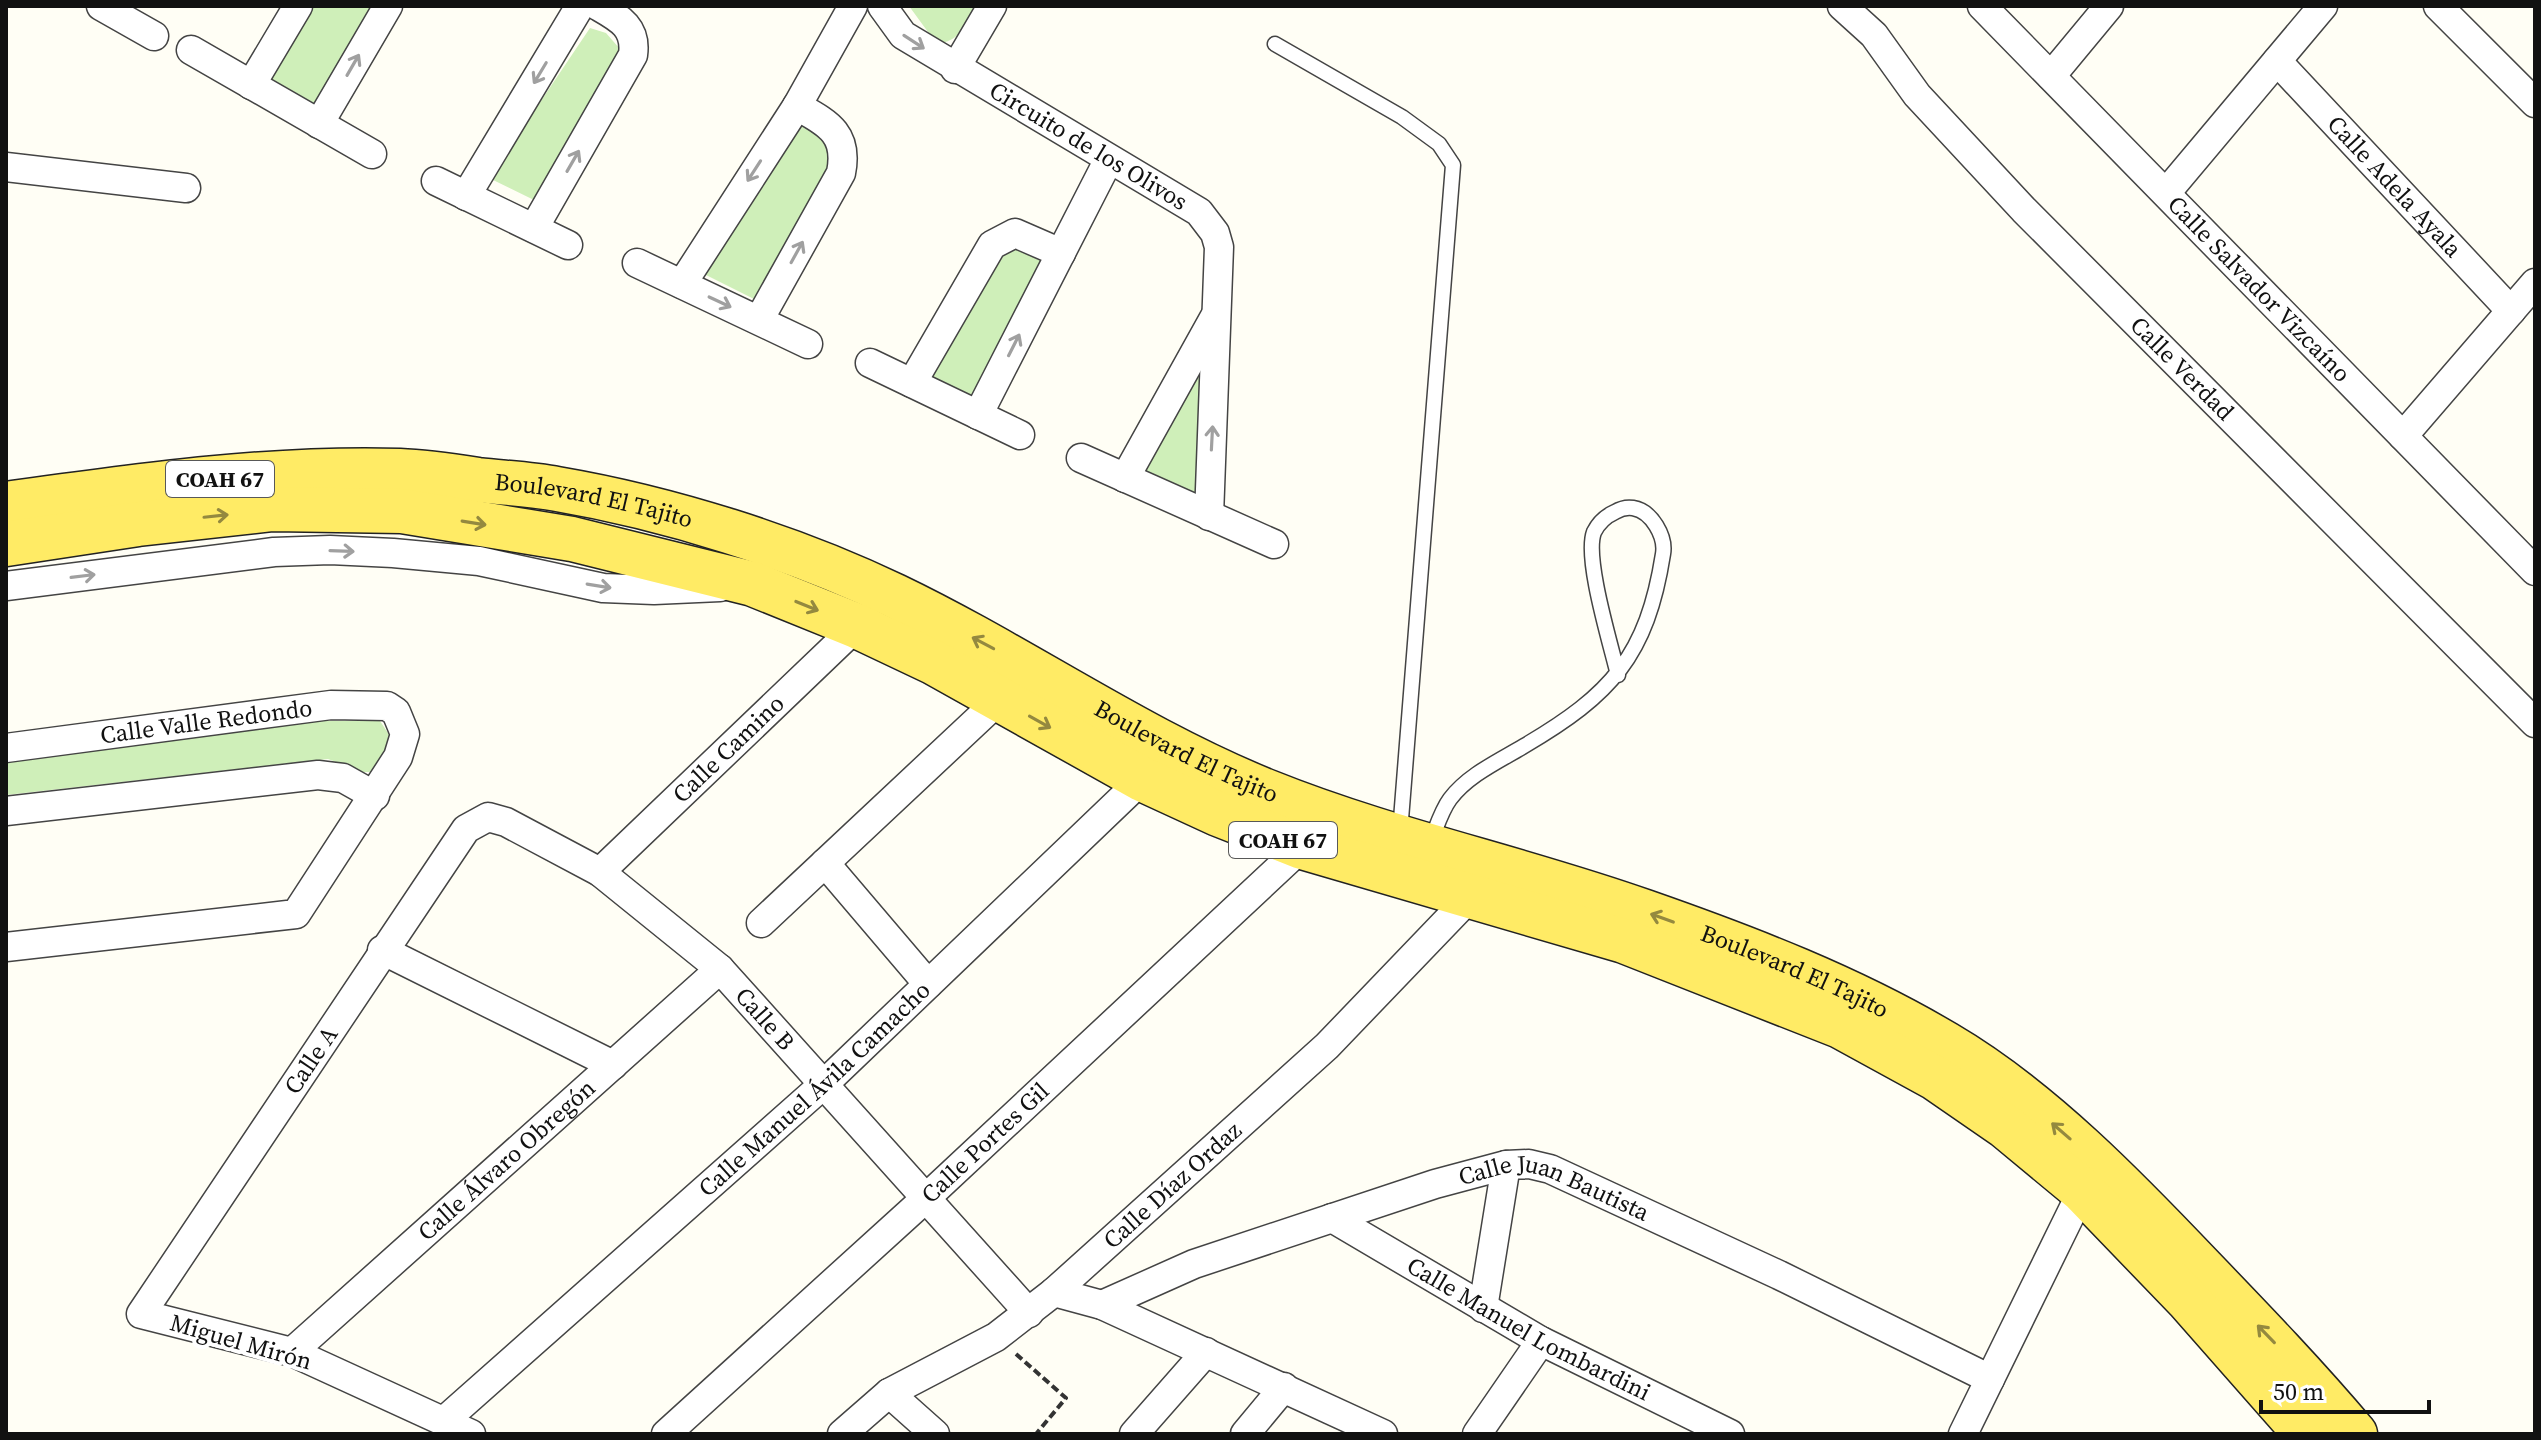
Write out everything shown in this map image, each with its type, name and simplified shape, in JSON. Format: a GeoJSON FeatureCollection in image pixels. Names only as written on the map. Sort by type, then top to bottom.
{"type":"FeatureCollection","features":[{"type":"Feature","properties":{"kind":"main road","name":"Boulevard El Tajito"},"geometry":{"type":"LineString","coordinates":[[6,544],[136,505],[307,473],[404,471],[557,489],[678,517],[785,551],[893,595],[1174,749],[1240,781],[1311,809],[1635,908],[1753,952],[1860,998],[1951,1046],[2023,1099],[2090,1176],[2188,1300],[2306,1434]]}},
{"type":"Feature","properties":{"kind":"main road","name":"Boulevard El Tajito"},"geometry":{"type":"LineString","coordinates":[[6,504],[402,511],[572,539],[753,584],[857,626],[933,662],[1142,779],[1302,847],[1624,941],[1840,1026],[1935,1078],[2006,1127],[2141,1204],[2281,1350],[2355,1434]]}},
{"type":"Feature","properties":{"kind":"street"},"geometry":{"type":"LineString","coordinates":[[251,85],[298,6]]}},
{"type":"Feature","properties":{"kind":"street"},"geometry":{"type":"LineString","coordinates":[[319,124],[388,6]]}},
{"type":"Feature","properties":{"kind":"street"},"geometry":{"type":"LineString","coordinates":[[466,196],[580,6]]}},
{"type":"Feature","properties":{"kind":"street"},"geometry":{"type":"LineString","coordinates":[[534,228],[633,55],[633,40],[628,26],[598,6]]}},
{"type":"Feature","properties":{"kind":"street"},"geometry":{"type":"LineString","coordinates":[[682,284],[797,106],[853,6]]}},
{"type":"Feature","properties":{"kind":"street","name":"Circuito de los Olivos"},"geometry":{"type":"LineString","coordinates":[[882,6],[903,35],[955,69],[1199,212],[1215,233],[1219,247],[1218,310]]}},
{"type":"Feature","properties":{"kind":"street"},"geometry":{"type":"LineString","coordinates":[[955,69],[992,6]]}},
{"type":"Feature","properties":{"kind":"street","name":"Calle Verdad"},"geometry":{"type":"LineString","coordinates":[[1842,6],[1874,35],[1917,95],[2024,210],[2535,723]]}},
{"type":"Feature","properties":{"kind":"street","name":"Calle Salvador Vizcaíno"},"geometry":{"type":"LineString","coordinates":[[1982,6],[2403,436],[2529,552]]}},
{"type":"Feature","properties":{"kind":"street"},"geometry":{"type":"LineString","coordinates":[[2051,76],[2109,6]]}},
{"type":"Feature","properties":{"kind":"street"},"geometry":{"type":"LineString","coordinates":[[2166,193],[2323,6]]}},
{"type":"Feature","properties":{"kind":"street"},"geometry":{"type":"LineString","coordinates":[[2438,6],[2535,103]]}},
{"type":"Feature","properties":{"kind":"street"},"geometry":{"type":"LineString","coordinates":[[111,9],[154,36]]}},
{"type":"Feature","properties":{"kind":"street"},"geometry":{"type":"LineString","coordinates":[[191,50],[372,154]]}},
{"type":"Feature","properties":{"kind":"street","name":"Calle Adela Ayala"},"geometry":{"type":"LineString","coordinates":[[2277,61],[2511,311]]}},
{"type":"Feature","properties":{"kind":"street"},"geometry":{"type":"LineString","coordinates":[[759,320],[841,173],[843,162],[840,141],[828,124],[797,106]]}},
{"type":"Feature","properties":{"kind":"street"},"geometry":{"type":"LineString","coordinates":[[978,415],[1109,159]]}},
{"type":"Feature","properties":{"kind":"street"},"geometry":{"type":"LineString","coordinates":[[6,167],[186,188]]}},
{"type":"Feature","properties":{"kind":"street"},"geometry":{"type":"LineString","coordinates":[[436,181],[568,245]]}},
{"type":"Feature","properties":{"kind":"street"},"geometry":{"type":"LineString","coordinates":[[912,383],[992,245],[1015,233],[1061,253]]}},
{"type":"Feature","properties":{"kind":"street"},"geometry":{"type":"LineString","coordinates":[[637,263],[808,344]]}},
{"type":"Feature","properties":{"kind":"street"},"geometry":{"type":"LineString","coordinates":[[2403,436],[2535,283]]}},
{"type":"Feature","properties":{"kind":"street"},"geometry":{"type":"LineString","coordinates":[[1125,478],[1218,310]]}},
{"type":"Feature","properties":{"kind":"street"},"geometry":{"type":"LineString","coordinates":[[1209,516],[1218,310]]}},
{"type":"Feature","properties":{"kind":"street"},"geometry":{"type":"LineString","coordinates":[[870,363],[1020,435]]}},
{"type":"Feature","properties":{"kind":"street"},"geometry":{"type":"LineString","coordinates":[[1081,458],[1274,544]]}},
{"type":"Feature","properties":{"kind":"street"},"geometry":{"type":"LineString","coordinates":[[6,586],[274,552],[330,550],[479,561],[603,588],[654,590],[753,584]]}},
{"type":"Feature","properties":{"kind":"street","name":"Calle Camino"},"geometry":{"type":"LineString","coordinates":[[600,872],[857,626]]}},
{"type":"Feature","properties":{"kind":"street"},"geometry":{"type":"LineString","coordinates":[[761,923],[1000,699]]}},
{"type":"Feature","properties":{"kind":"street","name":"Calle Valle Redondo"},"geometry":{"type":"LineString","coordinates":[[6,748],[331,705],[387,706],[402,721],[405,734],[398,757],[375,796]]}},
{"type":"Feature","properties":{"kind":"street","name":"Calle Manuel Ávila Camacho"},"geometry":{"type":"LineString","coordinates":[[445,1420],[824,1084],[1174,749]]}},
{"type":"Feature","properties":{"kind":"street"},"geometry":{"type":"LineString","coordinates":[[6,811],[318,775],[343,778],[375,796],[296,914],[6,947]]}},
{"type":"Feature","properties":{"kind":"street","name":"Calle B"},"geometry":{"type":"LineString","coordinates":[[488,817],[506,822],[600,872],[720,969],[1029,1313]]}},
{"type":"Feature","properties":{"kind":"street","name":"Calle A"},"geometry":{"type":"LineString","coordinates":[[141,1314],[382,950],[466,829],[488,817]]}},
{"type":"Feature","properties":{"kind":"street","name":"Calle Portes Gil"},"geometry":{"type":"LineString","coordinates":[[666,1434],[926,1198],[1302,847]]}},
{"type":"Feature","properties":{"kind":"street"},"geometry":{"type":"LineString","coordinates":[[825,863],[928,984]]}},
{"type":"Feature","properties":{"kind":"street","name":"Calle Díaz Ordaz"},"geometry":{"type":"LineString","coordinates":[[842,1434],[889,1393],[996,1337],[1054,1292],[1327,1046],[1472,895]]}},
{"type":"Feature","properties":{"kind":"street"},"geometry":{"type":"LineString","coordinates":[[382,950],[613,1065]]}},
{"type":"Feature","properties":{"kind":"street","name":"Calle Álvaro Obregón"},"geometry":{"type":"LineString","coordinates":[[292,1352],[720,969]]}},
{"type":"Feature","properties":{"kind":"street","name":"Calle Juan Bautista"},"geometry":{"type":"LineString","coordinates":[[1102,1305],[1194,1264],[1332,1218],[1435,1184],[1506,1165],[1529,1164],[1550,1169],[1779,1275],[1990,1379]]}},
{"type":"Feature","properties":{"kind":"street"},"geometry":{"type":"LineString","coordinates":[[1483,1308],[1506,1165]]}},
{"type":"Feature","properties":{"kind":"street"},"geometry":{"type":"LineString","coordinates":[[1963,1434],[2090,1176]]}},
{"type":"Feature","properties":{"kind":"street","name":"Calle Manuel Lombardini"},"geometry":{"type":"LineString","coordinates":[[1332,1218],[1541,1341],[1730,1434]]}},
{"type":"Feature","properties":{"kind":"street"},"geometry":{"type":"LineString","coordinates":[[1054,1292],[1102,1305],[1383,1434]]}},
{"type":"Feature","properties":{"kind":"street","name":"Miguel Mirón"},"geometry":{"type":"LineString","coordinates":[[141,1314],[292,1352],[471,1434]]}},
{"type":"Feature","properties":{"kind":"street"},"geometry":{"type":"LineString","coordinates":[[1477,1434],[1541,1341]]}},
{"type":"Feature","properties":{"kind":"street"},"geometry":{"type":"LineString","coordinates":[[1134,1434],[1206,1352]]}},
{"type":"Feature","properties":{"kind":"street"},"geometry":{"type":"LineString","coordinates":[[1245,1434],[1284,1387]]}},
{"type":"Feature","properties":{"kind":"street"},"geometry":{"type":"LineString","coordinates":[[889,1393],[935,1434]]}},
{"type":"Feature","properties":{"kind":"lane"},"geometry":{"type":"LineString","coordinates":[[1275,44],[1402,117],[1439,144],[1453,165],[1415,841]]}},
{"type":"Feature","properties":{"kind":"lane"},"geometry":{"type":"LineString","coordinates":[[1415,841],[1459,790],[1495,763],[1577,712],[1618,675],[1638,644],[1649,618],[1658,589],[1665,545],[1648,515],[1634,508],[1620,509],[1604,517],[1594,532],[1592,545],[1593,565],[1618,675]]}},
{"type":"Feature","properties":{"kind":"path"},"geometry":{"type":"LineString","coordinates":[[996,1337],[1066,1398],[1036,1434]]}},
{"type":"Feature","properties":{"kind":"green space"},"geometry":{"type":"Polygon","coordinates":[[[307,6],[382,6],[322,115],[263,79],[307,6]]]}},
{"type":"Feature","properties":{"kind":"green space"},"geometry":{"type":"Polygon","coordinates":[[[909,6],[976,6],[958,34],[941,43],[928,32],[909,6]]]}},
{"type":"Feature","properties":{"kind":"green space"},"geometry":{"type":"Polygon","coordinates":[[[590,28],[606,33],[620,49],[536,201],[489,178],[590,28]]]}},
{"type":"Feature","properties":{"kind":"green space"},"geometry":{"type":"Polygon","coordinates":[[[799,114],[827,130],[833,165],[760,302],[700,272],[799,114]]]}},
{"type":"Feature","properties":{"kind":"green space"},"geometry":{"type":"Polygon","coordinates":[[[1011,245],[1043,262],[973,404],[921,380],[997,253],[1011,245]]]}},
{"type":"Feature","properties":{"kind":"green space"},"geometry":{"type":"Polygon","coordinates":[[[1209,337],[1205,499],[1137,467],[1209,337]]]}},
{"type":"Feature","properties":{"kind":"green space"},"geometry":{"type":"Polygon","coordinates":[[[320,721],[380,721],[390,736],[391,751],[372,772],[363,772],[328,759],[6,795],[6,751],[320,721]]]}}]}
